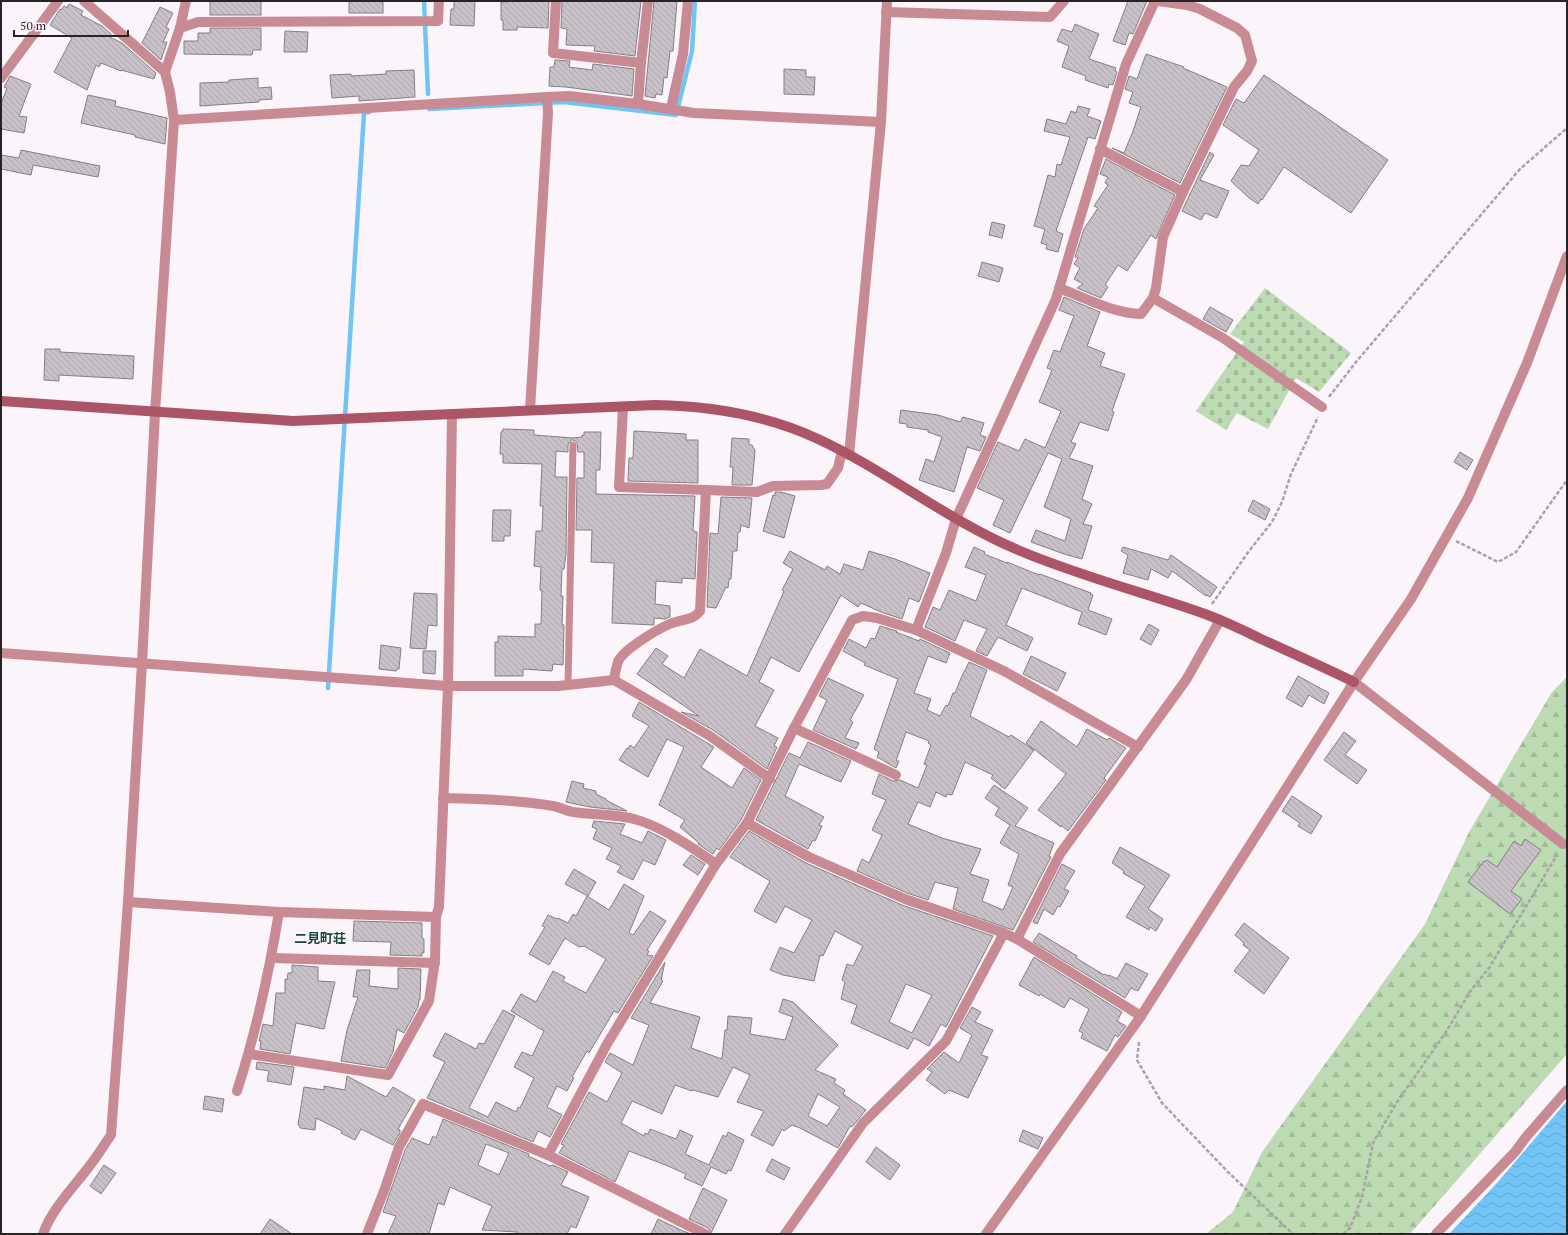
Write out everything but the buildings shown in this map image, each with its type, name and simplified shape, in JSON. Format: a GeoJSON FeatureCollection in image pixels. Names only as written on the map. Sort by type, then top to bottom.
{"type":"FeatureCollection","features":[{"type":"Feature","properties":{"kind":"street"},"geometry":{"type":"LineString","coordinates":[[1,78],[58,1]]}},
{"type":"Feature","properties":{"kind":"street"},"geometry":{"type":"LineString","coordinates":[[84,1],[165,72]]}},
{"type":"Feature","properties":{"kind":"street"},"geometry":{"type":"LineString","coordinates":[[43,1234],[46,1226],[92,1164],[111,1135],[128,902],[155,413],[174,120],[170,92],[165,72],[180,28],[186,1]]}},
{"type":"Feature","properties":{"kind":"street"},"geometry":{"type":"LineString","coordinates":[[180,28],[198,22],[438,21],[439,1]]}},
{"type":"Feature","properties":{"kind":"street"},"geometry":{"type":"LineString","coordinates":[[556,1],[553,53],[641,63]]}},
{"type":"Feature","properties":{"kind":"street"},"geometry":{"type":"LineString","coordinates":[[638,104],[648,1]]}},
{"type":"Feature","properties":{"kind":"street"},"geometry":{"type":"LineString","coordinates":[[673,109],[683,54],[688,1]]}},
{"type":"Feature","properties":{"kind":"street"},"geometry":{"type":"LineString","coordinates":[[623,407],[619,487],[757,492],[773,486],[827,484],[838,468],[846,453],[881,122],[887,1]]}},
{"type":"Feature","properties":{"kind":"street"},"geometry":{"type":"LineString","coordinates":[[886,12],[1050,17],[1064,1]]}},
{"type":"Feature","properties":{"kind":"street"},"geometry":{"type":"LineString","coordinates":[[916,630],[946,553],[956,519],[1056,299],[1059,288],[1100,149],[1126,64],[1156,1],[1187,5],[1200,9],[1232,25],[1245,35],[1252,61],[1247,71],[1234,88],[1163,236],[1156,288],[1153,298],[1142,314],[1134,314],[1111,308],[1059,288]]}},
{"type":"Feature","properties":{"kind":"street"},"geometry":{"type":"LineString","coordinates":[[174,120],[570,96],[694,112],[881,122]]}},
{"type":"Feature","properties":{"kind":"street"},"geometry":{"type":"LineString","coordinates":[[530,410],[548,113],[547,97]]}},
{"type":"Feature","properties":{"kind":"street"},"geometry":{"type":"LineString","coordinates":[[1100,149],[1183,192]]}},
{"type":"Feature","properties":{"kind":"street"},"geometry":{"type":"LineString","coordinates":[[986,1234],[1141,1016],[1354,682],[1411,599],[1468,498],[1527,363],[1567,256]]}},
{"type":"Feature","properties":{"kind":"street"},"geometry":{"type":"LineString","coordinates":[[1153,298],[1223,338],[1322,407]]}},
{"type":"Feature","properties":{"kind":"street"},"geometry":{"type":"LineString","coordinates":[[1,401],[155,413],[293,421],[530,410],[671,406],[707,408],[737,413],[773,422],[818,439],[846,453],[956,519],[1000,542],[1044,560],[1205,614],[1354,682],[1563,844]]}},
{"type":"Feature","properties":{"kind":"street"},"geometry":{"type":"LineString","coordinates":[[249,1054],[388,1075],[429,1001],[435,963],[436,917],[439,906],[448,686],[452,414]]}},
{"type":"Feature","properties":{"kind":"street"},"geometry":{"type":"LineString","coordinates":[[614,680],[618,660],[634,645],[664,626],[677,621],[687,620],[696,616],[700,611],[706,490]]}},
{"type":"Feature","properties":{"kind":"street"},"geometry":{"type":"LineString","coordinates":[[548,1154],[607,1044],[716,864],[747,823],[794,728],[852,620],[862,616],[877,618],[916,630],[1004,671],[1138,747]]}},
{"type":"Feature","properties":{"kind":"street"},"geometry":{"type":"LineString","coordinates":[[1017,939],[1060,854],[1186,680],[1220,620]]}},
{"type":"Feature","properties":{"kind":"street"},"geometry":{"type":"LineString","coordinates":[[1,653],[448,686],[568,685],[614,680],[710,736],[770,779]]}},
{"type":"Feature","properties":{"kind":"street"},"geometry":{"type":"LineString","coordinates":[[794,728],[896,775]]}},
{"type":"Feature","properties":{"kind":"street"},"geometry":{"type":"LineString","coordinates":[[443,798],[489,799],[532,803],[555,806],[571,811],[634,819],[670,835],[716,864]]}},
{"type":"Feature","properties":{"kind":"street"},"geometry":{"type":"LineString","coordinates":[[747,823],[809,857],[898,896],[1004,933],[1017,939],[1141,1016]]}},
{"type":"Feature","properties":{"kind":"street"},"geometry":{"type":"LineString","coordinates":[[128,902],[279,912],[436,917]]}},
{"type":"Feature","properties":{"kind":"street"},"geometry":{"type":"LineString","coordinates":[[237,1091],[249,1054],[272,958],[279,912]]}},
{"type":"Feature","properties":{"kind":"street"},"geometry":{"type":"LineString","coordinates":[[785,1234],[863,1123],[946,1042],[1004,933]]}},
{"type":"Feature","properties":{"kind":"street"},"geometry":{"type":"LineString","coordinates":[[272,958],[435,963]]}},
{"type":"Feature","properties":{"kind":"street"},"geometry":{"type":"LineString","coordinates":[[1436,1234],[1515,1152],[1526,1137],[1567,1090]]}},
{"type":"Feature","properties":{"kind":"street"},"geometry":{"type":"LineString","coordinates":[[367,1234],[399,1147],[424,1104],[548,1154],[703,1234]]}},
{"type":"Feature","properties":{"kind":"lane"},"geometry":{"type":"LineString","coordinates":[[568,685],[573,445]]}},
{"type":"Feature","properties":{"kind":"path"},"geometry":{"type":"LineString","coordinates":[[1205,614],[1249,551],[1272,522],[1282,502],[1291,474],[1322,407],[1356,362],[1520,169],[1567,128]]}},
{"type":"Feature","properties":{"kind":"path"},"geometry":{"type":"LineString","coordinates":[[1446,536],[1498,562],[1516,552],[1567,480]]}},
{"type":"Feature","properties":{"kind":"path"},"geometry":{"type":"LineString","coordinates":[[1343,1234],[1350,1228],[1362,1197],[1373,1143],[1397,1102],[1446,1032],[1472,990],[1489,968],[1563,844]]}},
{"type":"Feature","properties":{"kind":"path"},"geometry":{"type":"LineString","coordinates":[[1139,1038],[1137,1060],[1162,1103],[1228,1171],[1293,1234]]}},
{"type":"Feature","properties":{"kind":"green space"},"geometry":{"type":"Polygon","coordinates":[[[1265,288],[1351,353],[1319,392],[1296,378],[1268,429],[1237,413],[1226,430],[1196,411],[1244,342],[1230,334],[1265,288]]]}},
{"type":"Feature","properties":{"kind":"green space"},"geometry":{"type":"Polygon","coordinates":[[[1567,677],[1567,1054],[1410,1234],[1206,1234],[1233,1212],[1262,1152],[1425,924],[1469,832],[1552,692],[1567,677]]]}},
{"type":"Feature","properties":{"kind":"water"},"geometry":{"type":"Polygon","coordinates":[[[1567,1101],[1567,1234],[1449,1234],[1497,1183],[1567,1101]]]}},
{"type":"Feature","properties":{"kind":"waterway"},"geometry":{"type":"LineString","coordinates":[[424,1],[428,94]]}},
{"type":"Feature","properties":{"kind":"waterway"},"geometry":{"type":"LineString","coordinates":[[429,109],[564,102],[676,115],[692,51],[695,1]]}},
{"type":"Feature","properties":{"kind":"waterway"},"geometry":{"type":"LineString","coordinates":[[328,688],[364,113],[369,112]]}},
{"type":"Feature","properties":{"kind":"district","name":"二見町荘"},"geometry":{"type":"Point","coordinates":[320,938]}}]}
